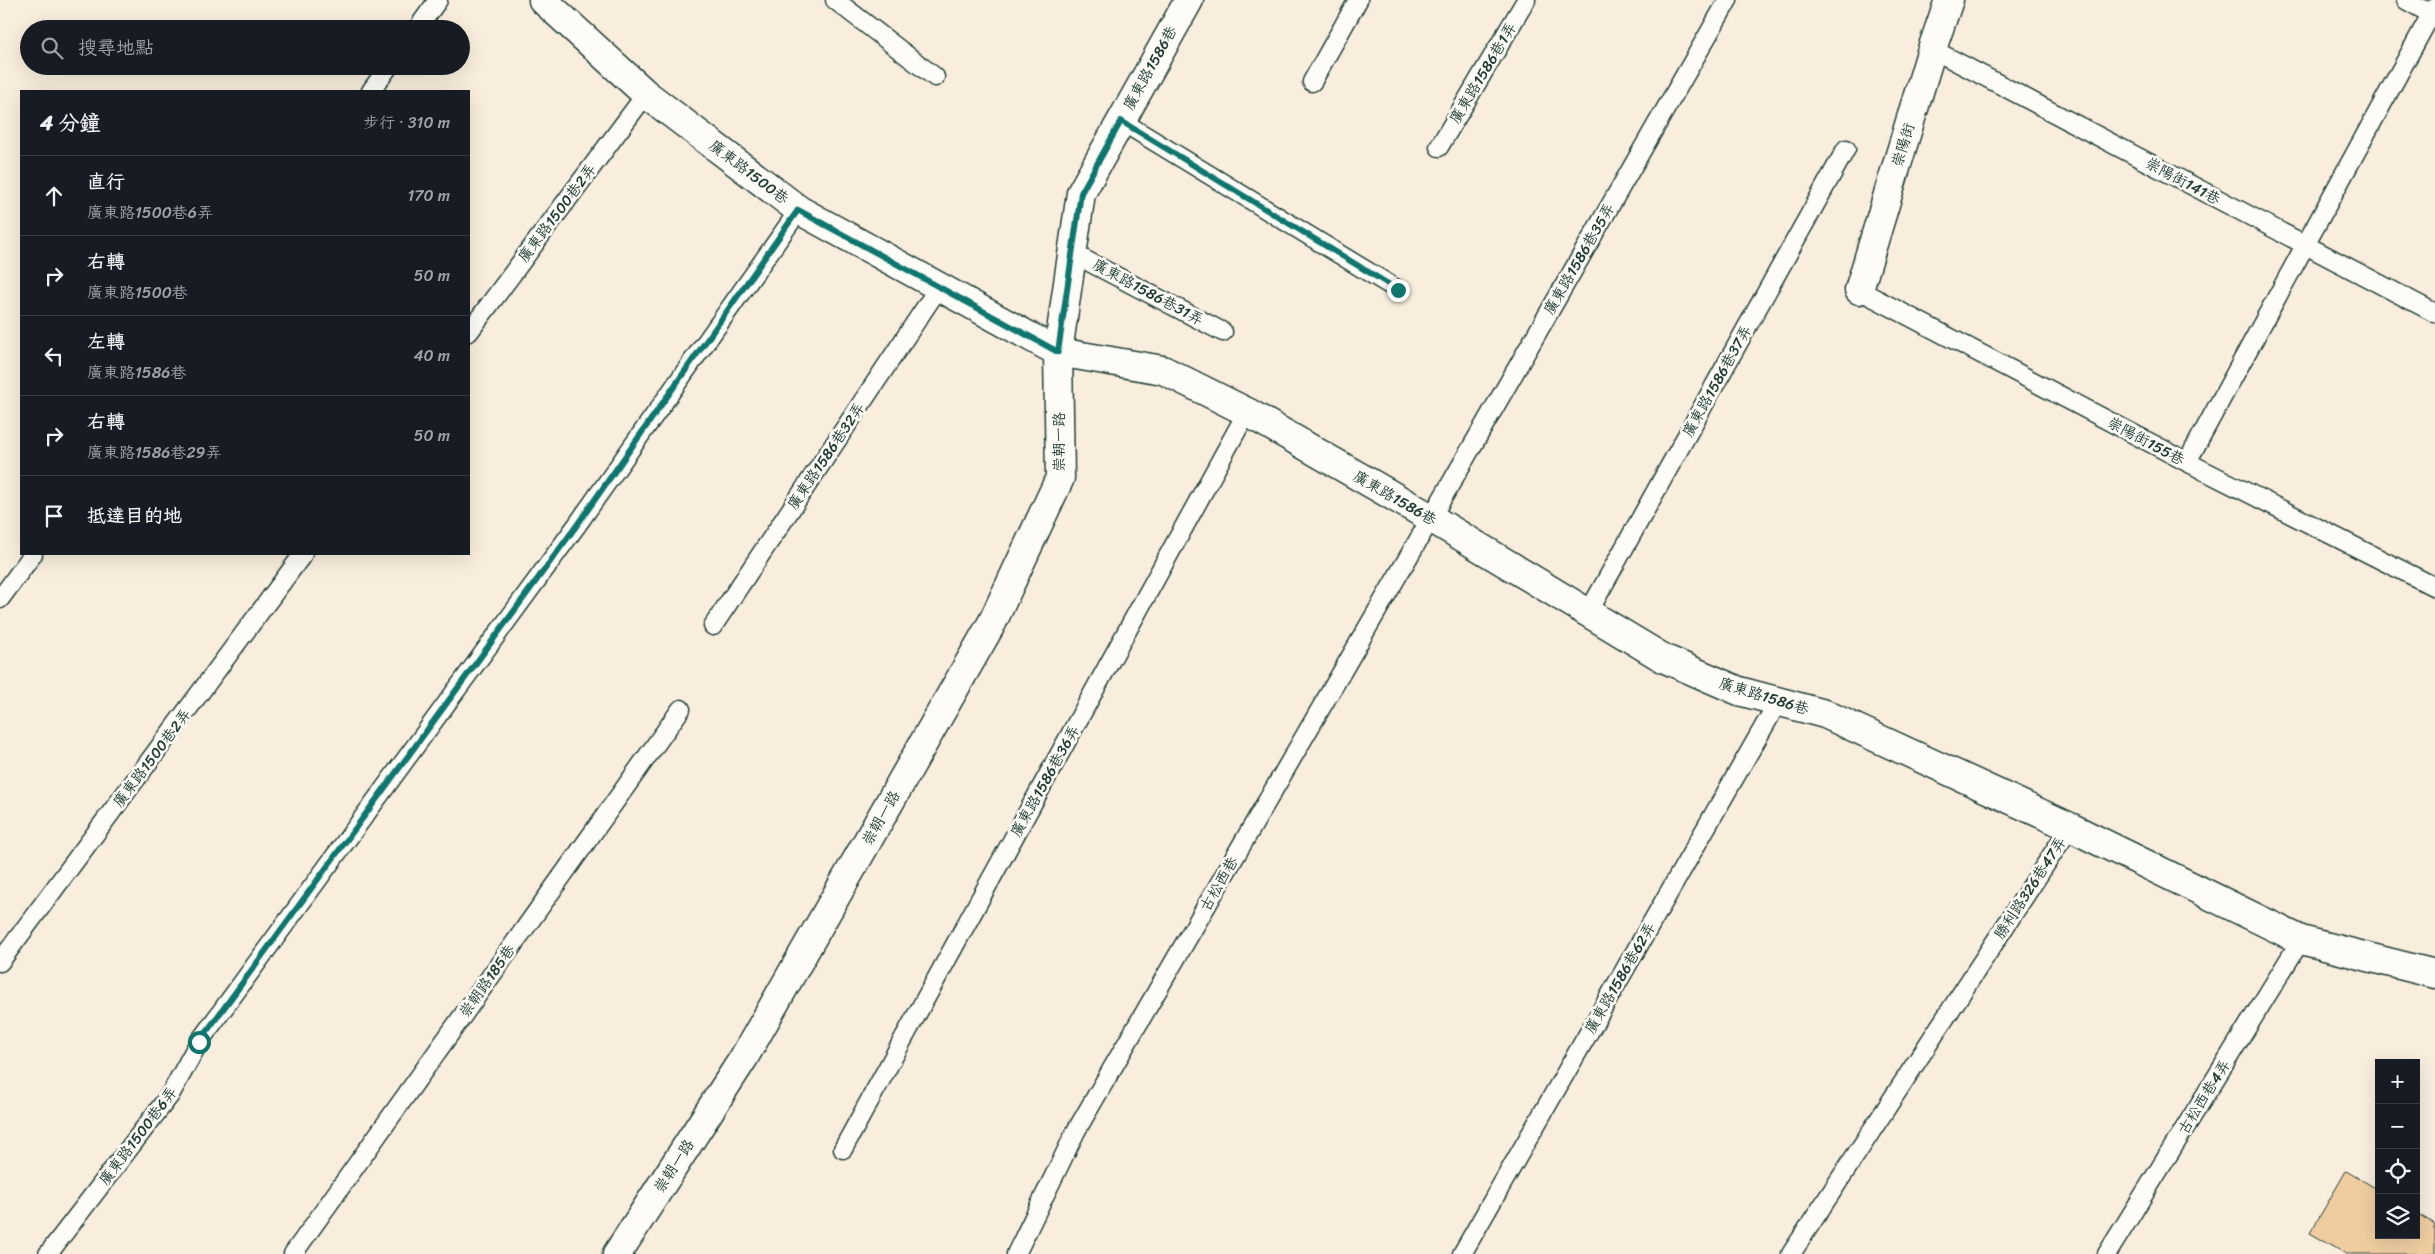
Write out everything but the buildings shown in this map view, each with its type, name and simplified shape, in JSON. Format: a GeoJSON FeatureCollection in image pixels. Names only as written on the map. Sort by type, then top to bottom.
{"type":"FeatureCollection","features":[{"type":"Feature","properties":{"kind":"street","name":"廣東路1500巷"},"geometry":{"type":"LineString","coordinates":[[543,0],[646,94],[798,210],[1058,352]]}},
{"type":"Feature","properties":{"kind":"street","name":"廣東路1586巷"},"geometry":{"type":"LineString","coordinates":[[1189,0],[1081,193],[1058,352],[1163,370],[1247,412],[1431,518],[1663,658],[1739,691],[1825,714],[2070,827]]}},
{"type":"Feature","properties":{"kind":"street","name":"崇陽街"},"geometry":{"type":"LineString","coordinates":[[1859,290],[1932,49],[1949,0]]}},
{"type":"Feature","properties":{"kind":"street","name":"崇朝一路"},"geometry":{"type":"LineString","coordinates":[[617,1254],[743,1059],[992,623],[1060,478],[1058,352]]}},
{"type":"Feature","properties":{"kind":"street","name":"勝利路326巷47弄"},"geometry":{"type":"LineString","coordinates":[[2070,827],[2301,940],[2435,974]]}},
{"type":"Feature","properties":{"kind":"lane"},"geometry":{"type":"LineString","coordinates":[[424,20],[438,0]]}},
{"type":"Feature","properties":{"kind":"lane"},"geometry":{"type":"LineString","coordinates":[[834,0],[935,78]]}},
{"type":"Feature","properties":{"kind":"lane"},"geometry":{"type":"LineString","coordinates":[[1312,82],[1358,0]]}},
{"type":"Feature","properties":{"kind":"lane","name":"廣東路1586巷1弄"},"geometry":{"type":"LineString","coordinates":[[1439,147],[1526,0]]}},
{"type":"Feature","properties":{"kind":"lane","name":"廣東路1586巷35弄"},"geometry":{"type":"LineString","coordinates":[[1431,518],[1728,0]]}},
{"type":"Feature","properties":{"kind":"lane"},"geometry":{"type":"LineString","coordinates":[[2187,462],[2434,12],[2406,0]]}},
{"type":"Feature","properties":{"kind":"lane","name":"崇陽街141巷"},"geometry":{"type":"LineString","coordinates":[[1932,49],[2435,313]]}},
{"type":"Feature","properties":{"kind":"lane"},"geometry":{"type":"LineString","coordinates":[[372,90],[383,75]]}},
{"type":"Feature","properties":{"kind":"lane","name":"廣東路1500巷2弄"},"geometry":{"type":"LineString","coordinates":[[470,331],[646,94]]}},
{"type":"Feature","properties":{"kind":"lane"},"geometry":{"type":"LineString","coordinates":[[1121,121],[1398,290]]}},
{"type":"Feature","properties":{"kind":"lane","name":"廣東路1586巷37弄"},"geometry":{"type":"LineString","coordinates":[[1588,613],[1846,149]]}},
{"type":"Feature","properties":{"kind":"lane","name":"廣東路1500巷6弄"},"geometry":{"type":"LineString","coordinates":[[48,1254],[170,1095],[199,1042],[572,533],[798,210]]}},
{"type":"Feature","properties":{"kind":"lane","name":"廣東路1586巷31弄"},"geometry":{"type":"LineString","coordinates":[[1072,253],[1223,332]]}},
{"type":"Feature","properties":{"kind":"lane","name":"廣東路1586巷32弄"},"geometry":{"type":"LineString","coordinates":[[713,626],[939,287]]}},
{"type":"Feature","properties":{"kind":"lane","name":"崇陽街155巷"},"geometry":{"type":"LineString","coordinates":[[1859,290],[2187,462],[2435,587]]}},
{"type":"Feature","properties":{"kind":"lane","name":"廣東路1586巷36弄"},"geometry":{"type":"LineString","coordinates":[[842,1149],[1247,412]]}},
{"type":"Feature","properties":{"kind":"lane","name":"古松西巷"},"geometry":{"type":"LineString","coordinates":[[1016,1254],[1076,1131],[1431,518]]}},
{"type":"Feature","properties":{"kind":"lane"},"geometry":{"type":"LineString","coordinates":[[0,599],[32,555]]}},
{"type":"Feature","properties":{"kind":"lane","name":"廣東路1500巷2弄"},"geometry":{"type":"LineString","coordinates":[[0,962],[303,555]]}},
{"type":"Feature","properties":{"kind":"lane","name":"廣東路1586巷62弄"},"geometry":{"type":"LineString","coordinates":[[1462,1254],[1778,702]]}},
{"type":"Feature","properties":{"kind":"lane","name":"崇朝路185巷"},"geometry":{"type":"LineString","coordinates":[[293,1254],[681,708]]}},
{"type":"Feature","properties":{"kind":"lane","name":"勝利路326巷47弄"},"geometry":{"type":"LineString","coordinates":[[1791,1254],[2070,827]]}},
{"type":"Feature","properties":{"kind":"lane","name":"古松西巷4弄"},"geometry":{"type":"LineString","coordinates":[[2107,1254],[2301,940]]}},
{"type":"Feature","properties":{"kind":"route"},"geometry":{"type":"LineString","coordinates":[[199,1042],[577,525],[798,210],[1058,352],[1081,193],[1121,121],[1398,290]]}}]}
